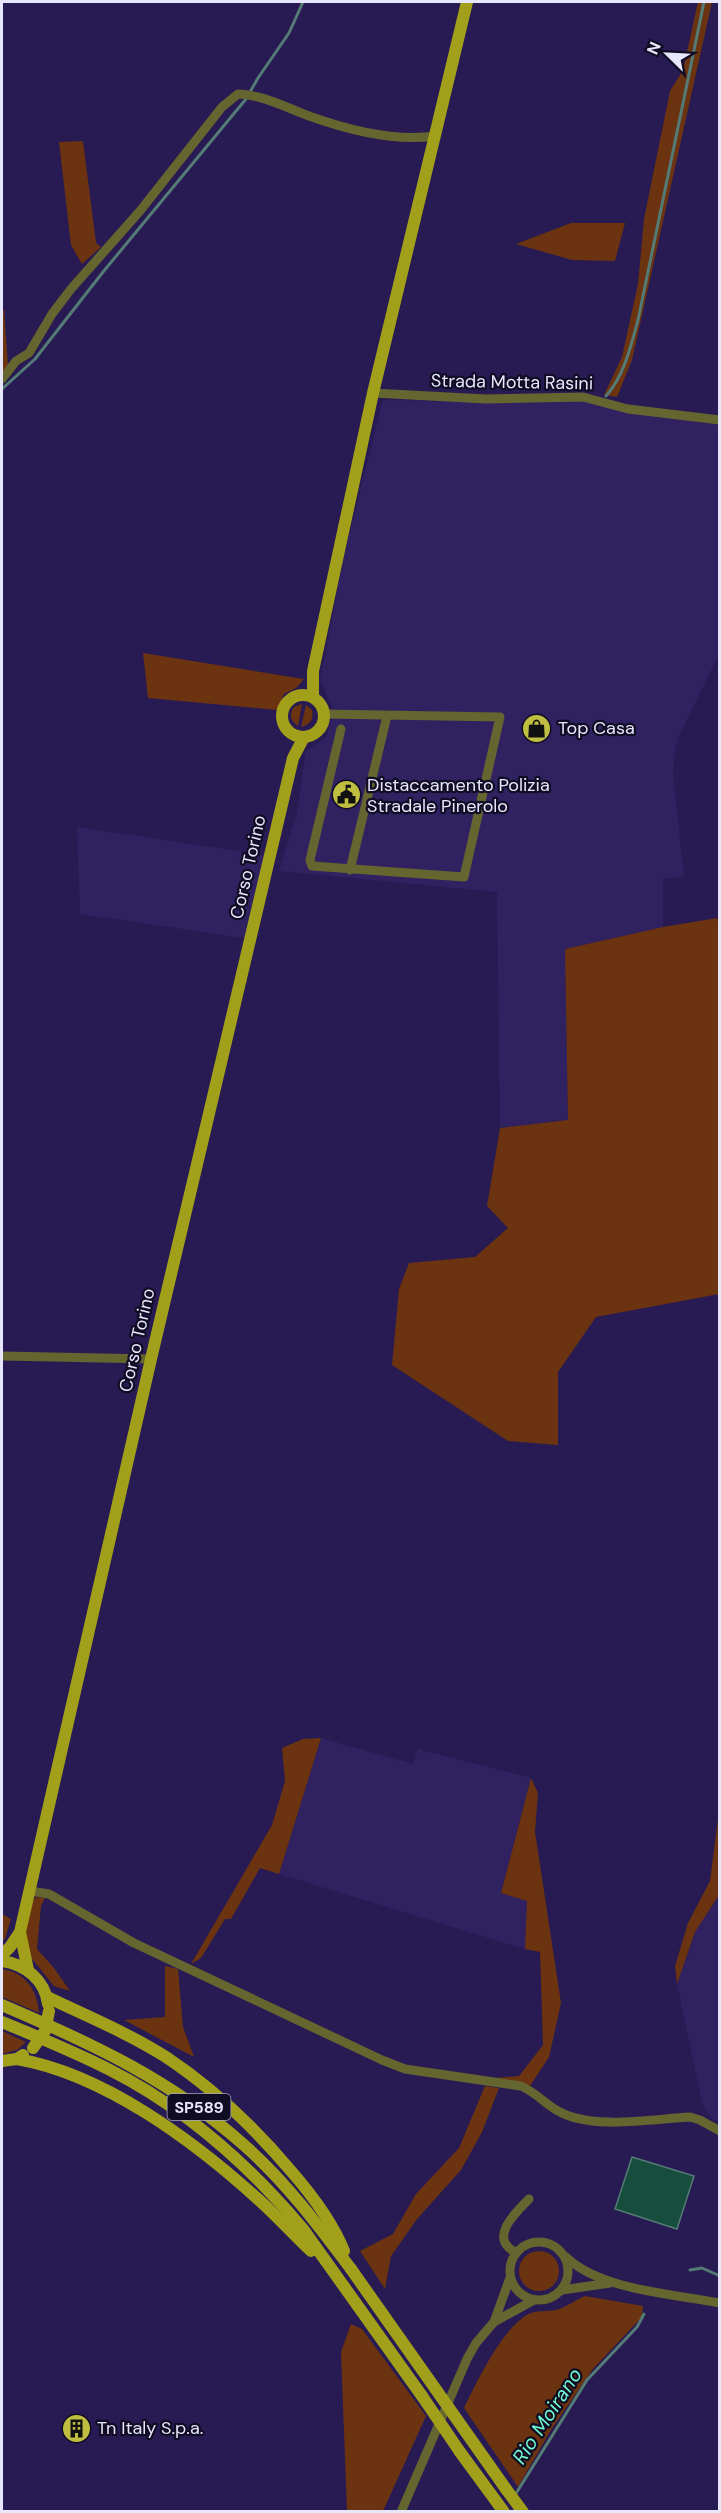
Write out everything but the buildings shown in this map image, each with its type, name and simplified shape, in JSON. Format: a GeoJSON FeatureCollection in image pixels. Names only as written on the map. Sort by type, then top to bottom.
{"type":"FeatureCollection","features":[{"type":"Feature","properties":{"kind":"main road"},"geometry":{"type":"LineString","coordinates":[[313,697],[313,671],[373,393],[467,2]]}},
{"type":"Feature","properties":{"kind":"main road"},"geometry":{"type":"LineString","coordinates":[[292,758],[289,732],[284,725],[282,712],[288,701],[300,695],[313,671]]}},
{"type":"Feature","properties":{"kind":"main road"},"geometry":{"type":"LineString","coordinates":[[289,732],[304,737],[312,735],[320,728],[324,714],[321,705],[313,697],[300,695]]}},
{"type":"Feature","properties":{"kind":"main road"},"geometry":{"type":"LineString","coordinates":[[292,758],[304,737]]}},
{"type":"Feature","properties":{"kind":"main road","name":"Corso Torino"},"geometry":{"type":"LineString","coordinates":[[20,1932],[292,758]]}},
{"type":"Feature","properties":{"kind":"main road"},"geometry":{"type":"LineString","coordinates":[[2,1955],[20,1932]]}},
{"type":"Feature","properties":{"kind":"main road"},"geometry":{"type":"LineString","coordinates":[[20,1932],[28,1970]]}},
{"type":"Feature","properties":{"kind":"main road"},"geometry":{"type":"LineString","coordinates":[[2,1961],[12,1962],[28,1970],[40,1982],[47,1997],[49,2011],[45,2031],[33,2048],[7,2062]]}},
{"type":"Feature","properties":{"kind":"main road"},"geometry":{"type":"LineString","coordinates":[[47,1997],[165,2057],[233,2108],[255,2128],[311,2195],[340,2241],[351,2269]]}},
{"type":"Feature","properties":{"kind":"main road","name":"SP589"},"geometry":{"type":"LineString","coordinates":[[2,2005],[80,2038],[128,2062],[171,2088],[206,2113],[266,2165],[312,2217],[351,2269],[521,2509]]}},
{"type":"Feature","properties":{"kind":"main road","name":"SP589"},"geometry":{"type":"LineString","coordinates":[[2,2022],[112,2071],[194,2123],[233,2156],[282,2204],[333,2271],[501,2507]]}},
{"type":"Feature","properties":{"kind":"main road"},"geometry":{"type":"LineString","coordinates":[[7,2062],[47,2066],[72,2076],[123,2101],[171,2130],[238,2181],[333,2271]]}},
{"type":"Feature","properties":{"kind":"street"},"geometry":{"type":"LineString","coordinates":[[2,379],[16,361],[29,353],[52,314],[71,289],[140,211],[222,107],[238,94],[256,94],[311,116],[356,129],[417,139],[436,136]]}},
{"type":"Feature","properties":{"kind":"street","name":"Strada Motta Rasini"},"geometry":{"type":"LineString","coordinates":[[373,393],[486,399],[583,397],[628,410],[720,420]]}},
{"type":"Feature","properties":{"kind":"street"},"geometry":{"type":"LineString","coordinates":[[324,714],[500,717],[464,877],[314,867],[310,864],[342,729]]}},
{"type":"Feature","properties":{"kind":"street"},"geometry":{"type":"LineString","coordinates":[[350,870],[387,716]]}},
{"type":"Feature","properties":{"kind":"street"},"geometry":{"type":"LineString","coordinates":[[2,1356],[151,1359]]}},
{"type":"Feature","properties":{"kind":"street"},"geometry":{"type":"LineString","coordinates":[[30,1891],[49,1894],[145,1948],[405,2069],[521,2086],[537,2093],[558,2111],[580,2120],[690,2117],[720,2131]]}},
{"type":"Feature","properties":{"kind":"street"},"geometry":{"type":"LineString","coordinates":[[515,2252],[509,2249],[506,2243],[504,2229],[512,2215],[529,2199]]}},
{"type":"Feature","properties":{"kind":"street"},"geometry":{"type":"LineString","coordinates":[[610,2283],[561,2290],[544,2300],[534,2300],[519,2293],[510,2278],[509,2269],[515,2252],[530,2242],[539,2241],[556,2246],[576,2266],[610,2283],[720,2303]]}},
{"type":"Feature","properties":{"kind":"street"},"geometry":{"type":"LineString","coordinates":[[561,2290],[568,2271],[567,2262],[562,2253]]}},
{"type":"Feature","properties":{"kind":"street"},"geometry":{"type":"LineString","coordinates":[[401,2511],[466,2359],[494,2322],[510,2278]]}},
{"type":"Feature","properties":{"kind":"street"},"geometry":{"type":"LineString","coordinates":[[494,2322],[534,2300]]}},
{"type":"Feature","properties":{"kind":"shaded area"},"geometry":{"type":"Polygon","coordinates":[[[698,2],[712,2],[632,360],[617,397],[604,395],[622,357],[638,284],[644,219],[670,91],[683,70],[698,2]]]}},
{"type":"Feature","properties":{"kind":"shaded area"},"geometry":{"type":"Polygon","coordinates":[[[83,141],[96,243],[101,247],[82,264],[71,245],[59,142],[83,141]]]}},
{"type":"Feature","properties":{"kind":"shaded area"},"geometry":{"type":"Polygon","coordinates":[[[571,223],[625,223],[615,261],[572,260],[516,244],[571,223]]]}},
{"type":"Feature","properties":{"kind":"shaded area"},"geometry":{"type":"Polygon","coordinates":[[[2,310],[4,310],[8,365],[2,373],[2,310]]]}},
{"type":"Feature","properties":{"kind":"shaded area"},"geometry":{"type":"Polygon","coordinates":[[[579,399],[719,424],[719,654],[679,736],[675,750],[673,775],[684,876],[663,879],[663,927],[565,949],[568,1120],[500,1128],[497,892],[279,871],[297,813],[306,751],[327,736],[333,709],[320,679],[344,556],[383,400],[537,402],[579,399]]]}},
{"type":"Feature","properties":{"kind":"shaded area"},"geometry":{"type":"Polygon","coordinates":[[[143,653],[304,679],[296,688],[284,694],[277,710],[148,698],[143,653]]]}},
{"type":"Feature","properties":{"kind":"shaded area"},"geometry":{"type":"Polygon","coordinates":[[[302,704],[298,726],[292,720],[291,712],[294,707],[302,704]]]}},
{"type":"Feature","properties":{"kind":"shaded area"},"geometry":{"type":"Polygon","coordinates":[[[306,705],[312,710],[312,719],[301,727],[306,705]]]}},
{"type":"Feature","properties":{"kind":"shaded area"},"geometry":{"type":"Polygon","coordinates":[[[77,827],[265,855],[244,938],[80,914],[77,827]]]}},
{"type":"Feature","properties":{"kind":"shaded area"},"geometry":{"type":"Polygon","coordinates":[[[717,918],[720,931],[719,1294],[596,1317],[558,1372],[558,1445],[508,1441],[392,1365],[399,1289],[409,1263],[475,1257],[508,1228],[487,1206],[500,1128],[568,1120],[565,949],[663,927],[717,918]]]}},
{"type":"Feature","properties":{"kind":"shaded area"},"geometry":{"type":"Polygon","coordinates":[[[321,1738],[413,1764],[418,1749],[531,1778],[501,1893],[527,1901],[525,1949],[279,1874],[321,1738]]]}},
{"type":"Feature","properties":{"kind":"shaded area"},"geometry":{"type":"Polygon","coordinates":[[[321,1738],[279,1874],[260,1868],[231,1919],[225,1919],[201,1958],[191,1964],[272,1825],[285,1781],[282,1748],[303,1739],[321,1738]]]}},
{"type":"Feature","properties":{"kind":"shaded area"},"geometry":{"type":"Polygon","coordinates":[[[531,1778],[538,1793],[535,1832],[561,2003],[549,2057],[530,2086],[496,2078],[519,2076],[543,2045],[540,1952],[525,1949],[527,1901],[501,1893],[531,1778]]]}},
{"type":"Feature","properties":{"kind":"shaded area"},"geometry":{"type":"Polygon","coordinates":[[[719,1811],[719,1895],[695,1932],[677,1984],[675,1966],[688,1923],[710,1881],[719,1811]]]}},
{"type":"Feature","properties":{"kind":"shaded area"},"geometry":{"type":"Polygon","coordinates":[[[719,1895],[719,2123],[711,2118],[702,2102],[677,1984],[695,1932],[719,1895]]]}},
{"type":"Feature","properties":{"kind":"shaded area"},"geometry":{"type":"Polygon","coordinates":[[[36,1897],[45,1898],[41,1906],[37,1949],[70,1991],[54,1986],[28,1954],[24,1940],[30,1904],[36,1897]]]}},
{"type":"Feature","properties":{"kind":"shaded area"},"geometry":{"type":"Polygon","coordinates":[[[2,1914],[11,1919],[5,1939],[2,1941],[2,1914]]]}},
{"type":"Feature","properties":{"kind":"shaded area"},"geometry":{"type":"Polygon","coordinates":[[[165,1966],[178,1969],[183,2027],[194,2057],[124,2020],[165,2017],[165,1966]]]}},
{"type":"Feature","properties":{"kind":"shaded area"},"geometry":{"type":"Polygon","coordinates":[[[2,1969],[18,1974],[29,1984],[36,1997],[39,2013],[2,1997],[2,1969]]]}},
{"type":"Feature","properties":{"kind":"shaded area"},"geometry":{"type":"Polygon","coordinates":[[[2,2031],[26,2042],[17,2050],[2,2054],[2,2031]]]}},
{"type":"Feature","properties":{"kind":"shaded area"},"geometry":{"type":"Polygon","coordinates":[[[485,2086],[499,2088],[482,2132],[461,2170],[417,2219],[391,2256],[385,2289],[360,2251],[393,2234],[416,2194],[459,2148],[485,2086]]]}},
{"type":"Feature","properties":{"kind":"shaded area"},"geometry":{"type":"Polygon","coordinates":[[[632,2157],[694,2176],[677,2229],[615,2209],[632,2157]]]}},
{"type":"Feature","properties":{"kind":"shaded area"},"geometry":{"type":"Polygon","coordinates":[[[539,2251],[553,2257],[559,2271],[553,2285],[539,2291],[525,2285],[519,2271],[525,2257],[539,2251]]]}},
{"type":"Feature","properties":{"kind":"shaded area"},"geometry":{"type":"Polygon","coordinates":[[[585,2296],[643,2306],[642,2317],[593,2369],[551,2430],[518,2487],[464,2408],[492,2355],[521,2319],[531,2313],[559,2309],[585,2296]]]}},
{"type":"Feature","properties":{"kind":"shaded area"},"geometry":{"type":"Polygon","coordinates":[[[351,2324],[362,2329],[426,2416],[383,2511],[347,2511],[341,2352],[351,2324]]]}},
{"type":"Feature","properties":{"kind":"waterway"},"geometry":{"type":"LineString","coordinates":[[2,389],[35,359],[103,272],[246,99],[289,33],[303,2]]}},
{"type":"Feature","properties":{"kind":"waterway"},"geometry":{"type":"LineString","coordinates":[[606,396],[622,370],[638,320],[704,2]]}},
{"type":"Feature","properties":{"kind":"waterway","name":"Rio Moirano"},"geometry":{"type":"LineString","coordinates":[[690,2270],[702,2268],[720,2276]]}},
{"type":"Feature","properties":{"kind":"waterway","name":"Rio Moirano"},"geometry":{"type":"LineString","coordinates":[[515,2495],[587,2380],[637,2327],[644,2314]]}},
{"type":"Feature","properties":{"kind":"place","name":"Top Casa"},"geometry":{"type":"Point","coordinates":[537,728]}},
{"type":"Feature","properties":{"kind":"place","name":"Distaccamento Polizia Stradale Pinerolo"},"geometry":{"type":"Point","coordinates":[346,795]}},
{"type":"Feature","properties":{"kind":"place","name":"Tn Italy S.p.a."},"geometry":{"type":"Point","coordinates":[76,2428]}}]}
